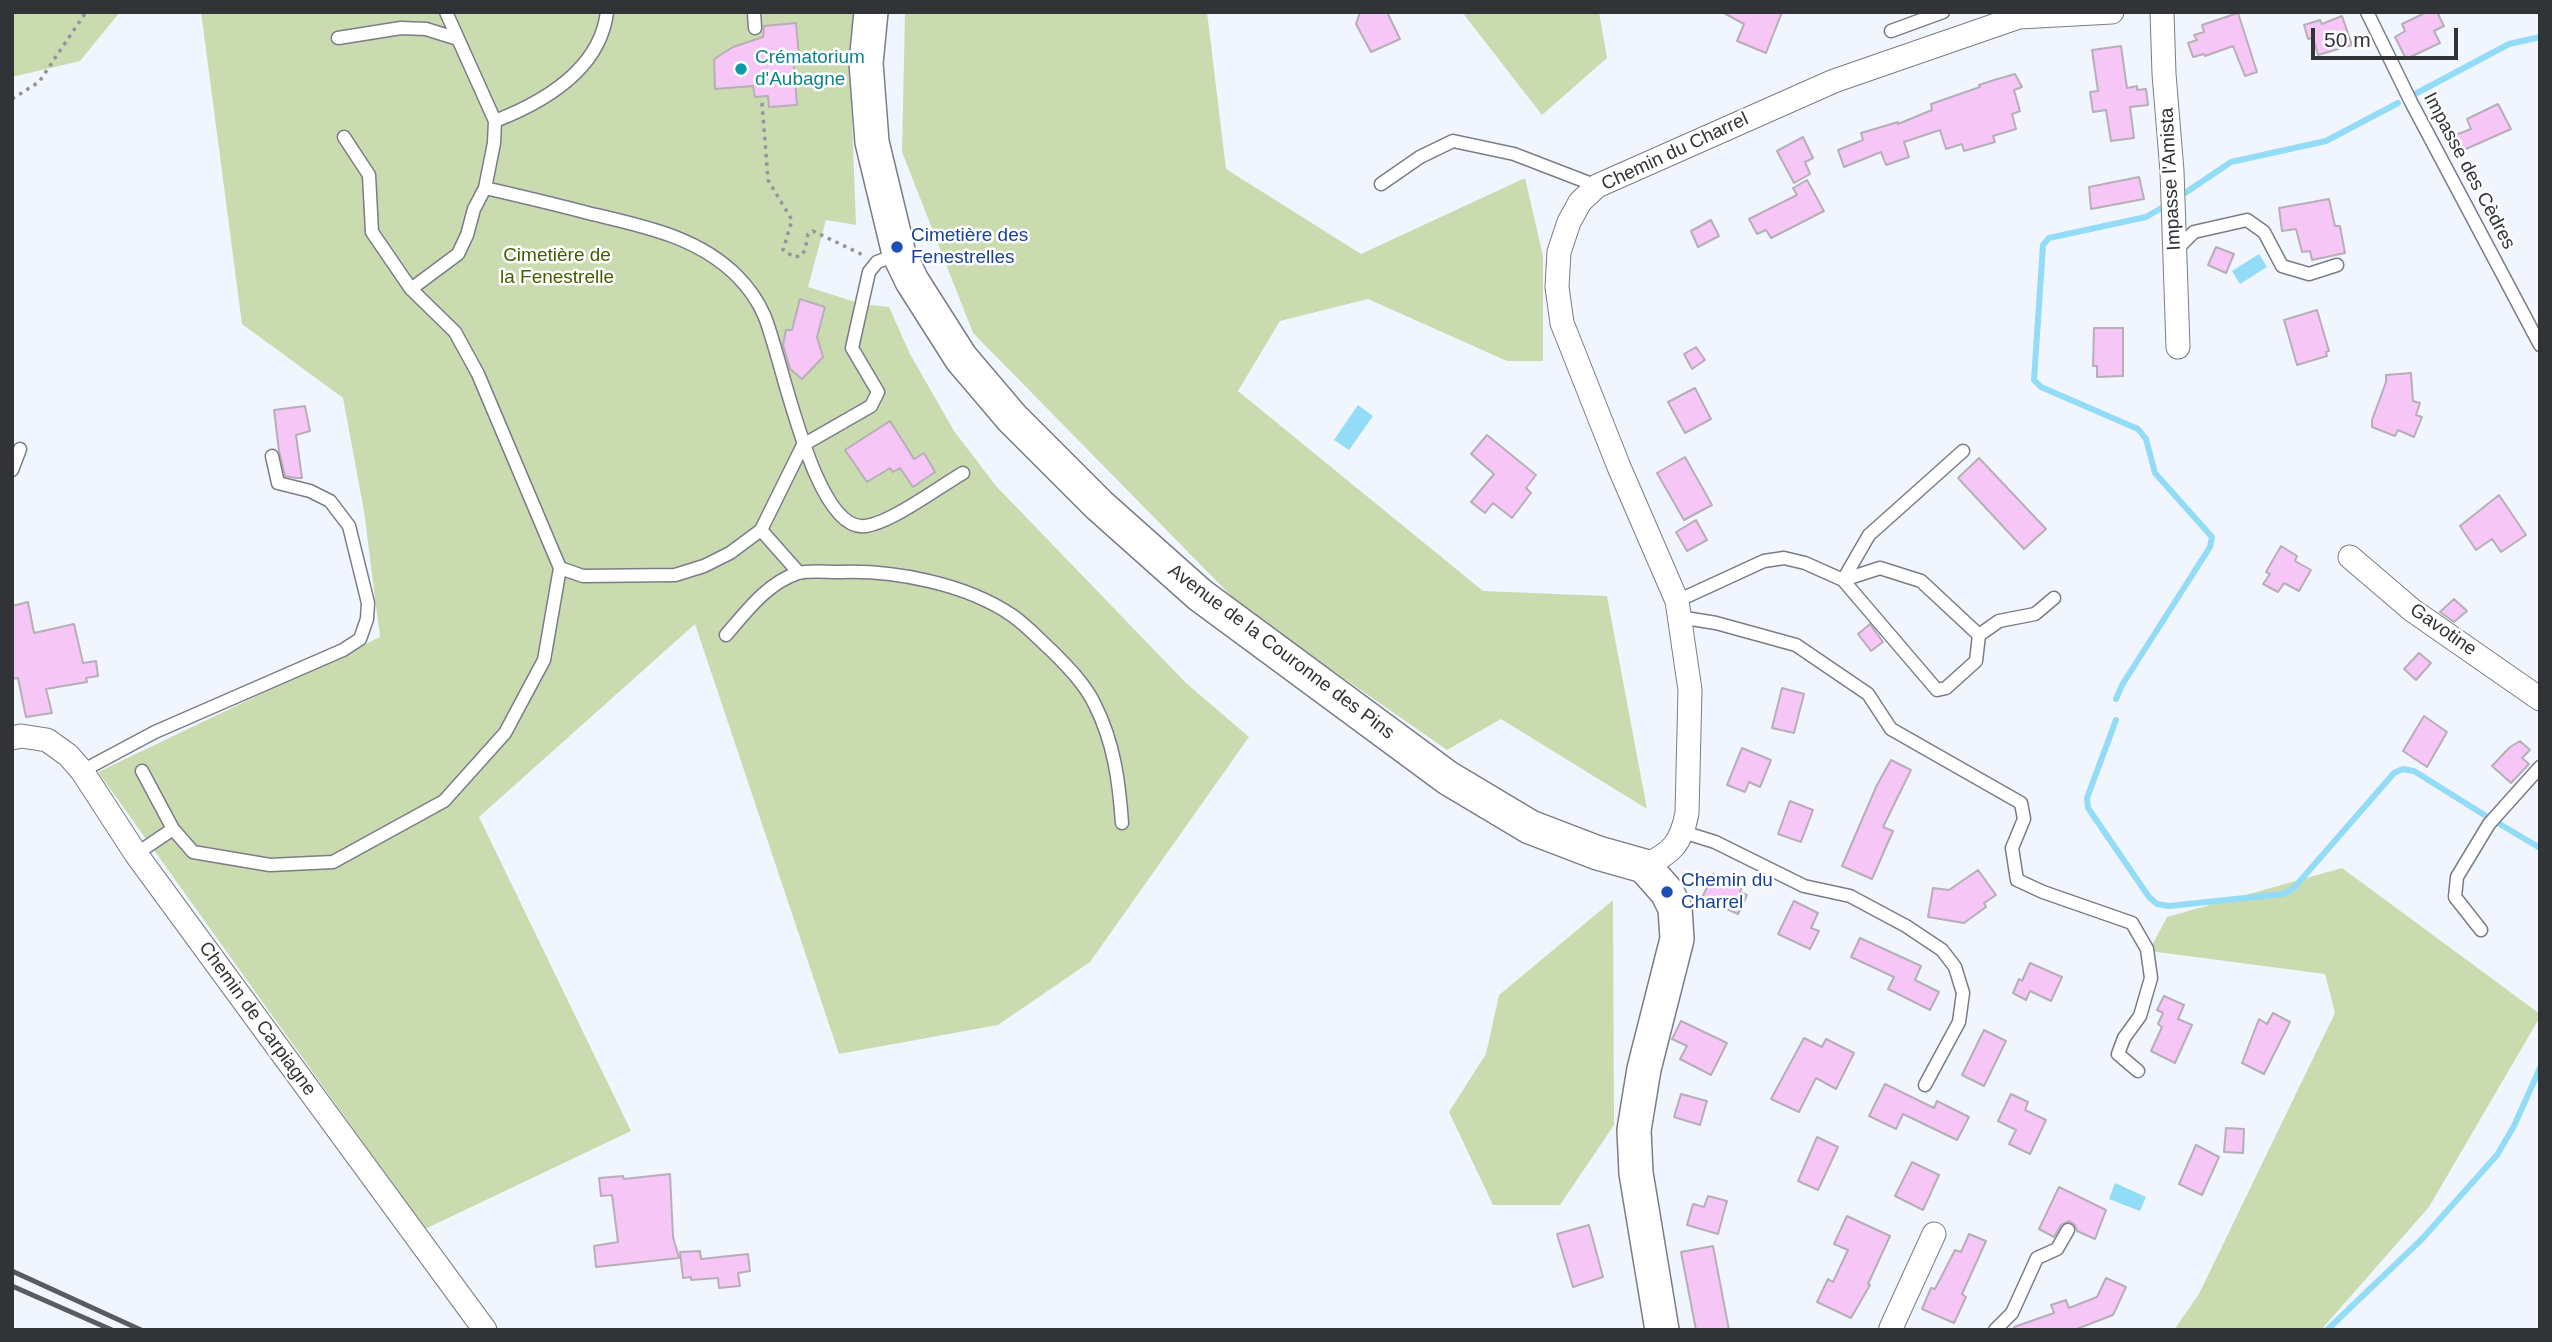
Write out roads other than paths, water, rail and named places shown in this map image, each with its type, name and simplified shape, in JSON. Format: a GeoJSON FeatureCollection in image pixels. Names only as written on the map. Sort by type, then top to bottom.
{"type":"FeatureCollection","features":[{"type":"Feature","properties":{"kind":"street","name":"Avenue de la Couronne des Pins"},"geometry":{"type":"LineString","coordinates":[[871,12],[866,63],[872,142],[888,258],[912,281],[961,358],[1012,418],[1099,505],[1200,595],[1448,778],[1530,827],[1598,853],[1644,866]]}},
{"type":"Feature","properties":{"kind":"street","name":"Chemin du Charrel"},"geometry":{"type":"LineString","coordinates":[[1683,832],[1687,802],[1690,690],[1678,609],[1562,323],[1557,287],[1559,252],[1569,222],[1580,202],[1597,186],[1834,81],[2018,14],[2112,12]]}},
{"type":"Feature","properties":{"kind":"street","name":"Impasse l'Amista"},"geometry":{"type":"LineString","coordinates":[[2162,12],[2178,347]]}},
{"type":"Feature","properties":{"kind":"street","name":"Gavotine"},"geometry":{"type":"LineString","coordinates":[[2350,557],[2412,610],[2540,699]]}},
{"type":"Feature","properties":{"kind":"street","name":"Chemin de Carpiagne"},"geometry":{"type":"LineString","coordinates":[[12,738],[21,736],[47,740],[68,755],[82,771],[136,854],[485,1330]]}},
{"type":"Feature","properties":{"kind":"street"},"geometry":{"type":"LineString","coordinates":[[1662,1330],[1636,1173],[1634,1129],[1644,1069],[1673,962],[1678,926],[1675,908],[1667,892],[1644,866],[1672,850],[1683,832]]}},
{"type":"Feature","properties":{"kind":"street"},"geometry":{"type":"LineString","coordinates":[[1893,1330],[1891,1328],[1934,1234]]}},
{"type":"Feature","properties":{"kind":"lane"},"geometry":{"type":"LineString","coordinates":[[411,289],[458,254],[467,235],[474,209],[485,188],[494,143],[495,121],[446,12]]}},
{"type":"Feature","properties":{"kind":"lane"},"geometry":{"type":"LineString","coordinates":[[495,121],[542,99],[569,80],[595,48],[605,26],[607,12]]}},
{"type":"Feature","properties":{"kind":"lane"},"geometry":{"type":"LineString","coordinates":[[754,12],[755,28]]}},
{"type":"Feature","properties":{"kind":"lane"},"geometry":{"type":"LineString","coordinates":[[1891,31],[1943,12]]}},
{"type":"Feature","properties":{"kind":"lane","name":"Impasse des Cèdres"},"geometry":{"type":"LineString","coordinates":[[2367,12],[2411,102],[2540,345]]}},
{"type":"Feature","properties":{"kind":"lane"},"geometry":{"type":"LineString","coordinates":[[338,38],[401,28],[426,29],[458,39]]}},
{"type":"Feature","properties":{"kind":"lane"},"geometry":{"type":"LineString","coordinates":[[142,771],[173,829],[193,852],[270,865],[333,862],[444,801],[505,733],[544,660],[560,569],[478,374],[455,332],[411,289],[372,232],[369,175],[344,137]]}},
{"type":"Feature","properties":{"kind":"lane"},"geometry":{"type":"LineString","coordinates":[[1381,184],[1420,157],[1453,141],[1514,154],[1597,186]]}},
{"type":"Feature","properties":{"kind":"lane"},"geometry":{"type":"LineString","coordinates":[[485,188],[654,229],[703,248],[722,262],[754,297],[765,317],[803,445],[832,507],[845,519],[863,527],[883,521],[963,473]]}},
{"type":"Feature","properties":{"kind":"lane"},"geometry":{"type":"LineString","coordinates":[[2175,251],[2194,232],[2247,220],[2264,232],[2283,266],[2309,274],[2337,265]]}},
{"type":"Feature","properties":{"kind":"lane"},"geometry":{"type":"LineString","coordinates":[[560,569],[583,576],[675,575],[722,557],[761,530],[803,445],[871,406],[878,393],[852,348],[869,272],[888,258]]}},
{"type":"Feature","properties":{"kind":"lane"},"geometry":{"type":"LineString","coordinates":[[12,470],[20,449]]}},
{"type":"Feature","properties":{"kind":"lane"},"geometry":{"type":"LineString","coordinates":[[1843,580],[1869,535],[1963,451]]}},
{"type":"Feature","properties":{"kind":"lane"},"geometry":{"type":"LineString","coordinates":[[82,771],[155,732],[343,650],[360,639],[367,619],[368,603],[349,526],[330,501],[310,491],[278,483],[272,456]]}},
{"type":"Feature","properties":{"kind":"lane"},"geometry":{"type":"LineString","coordinates":[[761,530],[799,573]]}},
{"type":"Feature","properties":{"kind":"lane"},"geometry":{"type":"LineString","coordinates":[[1678,609],[1764,561],[1784,558],[1805,563],[1843,580],[1937,690],[1946,688],[1976,661],[1979,635],[1998,621],[2035,614],[2054,598]]}},
{"type":"Feature","properties":{"kind":"lane"},"geometry":{"type":"LineString","coordinates":[[1843,580],[1880,568],[1921,580],[1979,635]]}},
{"type":"Feature","properties":{"kind":"lane"},"geometry":{"type":"LineString","coordinates":[[726,635],[756,601],[774,586],[799,573],[877,572],[929,580],[985,600],[1013,616],[1066,666],[1095,703],[1113,749],[1118,771],[1122,823]]}},
{"type":"Feature","properties":{"kind":"lane"},"geometry":{"type":"LineString","coordinates":[[1678,609],[1716,623],[1796,645],[1868,694],[1891,729],[2021,803],[2024,819],[2012,848],[2017,880],[2043,892],[2132,923],[2147,949],[2151,978],[2140,1016],[2124,1038],[2118,1054],[2138,1071]]}},
{"type":"Feature","properties":{"kind":"lane"},"geometry":{"type":"LineString","coordinates":[[2481,930],[2455,897],[2456,877],[2488,824],[2540,767]]}},
{"type":"Feature","properties":{"kind":"lane"},"geometry":{"type":"LineString","coordinates":[[136,854],[173,829]]}},
{"type":"Feature","properties":{"kind":"lane"},"geometry":{"type":"LineString","coordinates":[[1683,832],[1715,842],[1804,886],[1850,896],[1906,926],[1942,950],[1955,968],[1963,993],[1959,1022],[1925,1085]]}},
{"type":"Feature","properties":{"kind":"lane"},"geometry":{"type":"LineString","coordinates":[[1995,1330],[2012,1313],[2037,1258],[2057,1249],[2068,1230]]}},
{"type":"Feature","properties":{"kind":"water"},"geometry":{"type":"Polygon","coordinates":[[[2259,254],[2267,267],[2240,284],[2232,271],[2259,254]]]}},
{"type":"Feature","properties":{"kind":"water"},"geometry":{"type":"Polygon","coordinates":[[[1358,405],[1373,416],[1349,450],[1334,440],[1358,405]]]}},
{"type":"Feature","properties":{"kind":"water"},"geometry":{"type":"Polygon","coordinates":[[[2115,1183],[2146,1197],[2140,1211],[2109,1199],[2115,1183]]]}},
{"type":"Feature","properties":{"kind":"waterway"},"geometry":{"type":"LineString","coordinates":[[2415,94],[2509,44],[2540,37]]}},
{"type":"Feature","properties":{"kind":"waterway"},"geometry":{"type":"LineString","coordinates":[[2185,193],[2231,162],[2326,141],[2398,103]]}},
{"type":"Feature","properties":{"kind":"waterway"},"geometry":{"type":"LineString","coordinates":[[2116,699],[2122,685],[2210,547],[2212,537],[2155,473],[2146,439],[2138,429],[2041,387],[2034,380],[2043,245],[2049,238],[2146,217],[2165,206]]}},
{"type":"Feature","properties":{"kind":"waterway"},"geometry":{"type":"LineString","coordinates":[[2116,720],[2087,798],[2088,808],[2149,897],[2157,904],[2169,906],[2283,894],[2293,889],[2394,773],[2403,769],[2414,771],[2486,816]]}},
{"type":"Feature","properties":{"kind":"waterway"},"geometry":{"type":"LineString","coordinates":[[2498,823],[2540,848]]}},
{"type":"Feature","properties":{"kind":"waterway"},"geometry":{"type":"LineString","coordinates":[[2327,1330],[2422,1239],[2497,1155],[2514,1126],[2540,1068]]}},
{"type":"Feature","properties":{"kind":"railway"},"geometry":{"type":"LineString","coordinates":[[12,1271],[141,1330]]}},
{"type":"Feature","properties":{"kind":"railway"},"geometry":{"type":"LineString","coordinates":[[12,1286],[112,1330]]}},
{"type":"Feature","properties":{"kind":"place","name":"Crématorium d'Aubagne"},"geometry":{"type":"Point","coordinates":[741,69]}},
{"type":"Feature","properties":{"kind":"place","name":"Cimetière des Fenestrelles"},"geometry":{"type":"Point","coordinates":[897,247]}},
{"type":"Feature","properties":{"kind":"place","name":"Chemin du Charrel"},"geometry":{"type":"Point","coordinates":[1667,892]}},
{"type":"Feature","properties":{"kind":"park label","name":"Cimetière de la Fenestrelle"},"geometry":{"type":"Point","coordinates":[557,267]}}]}
